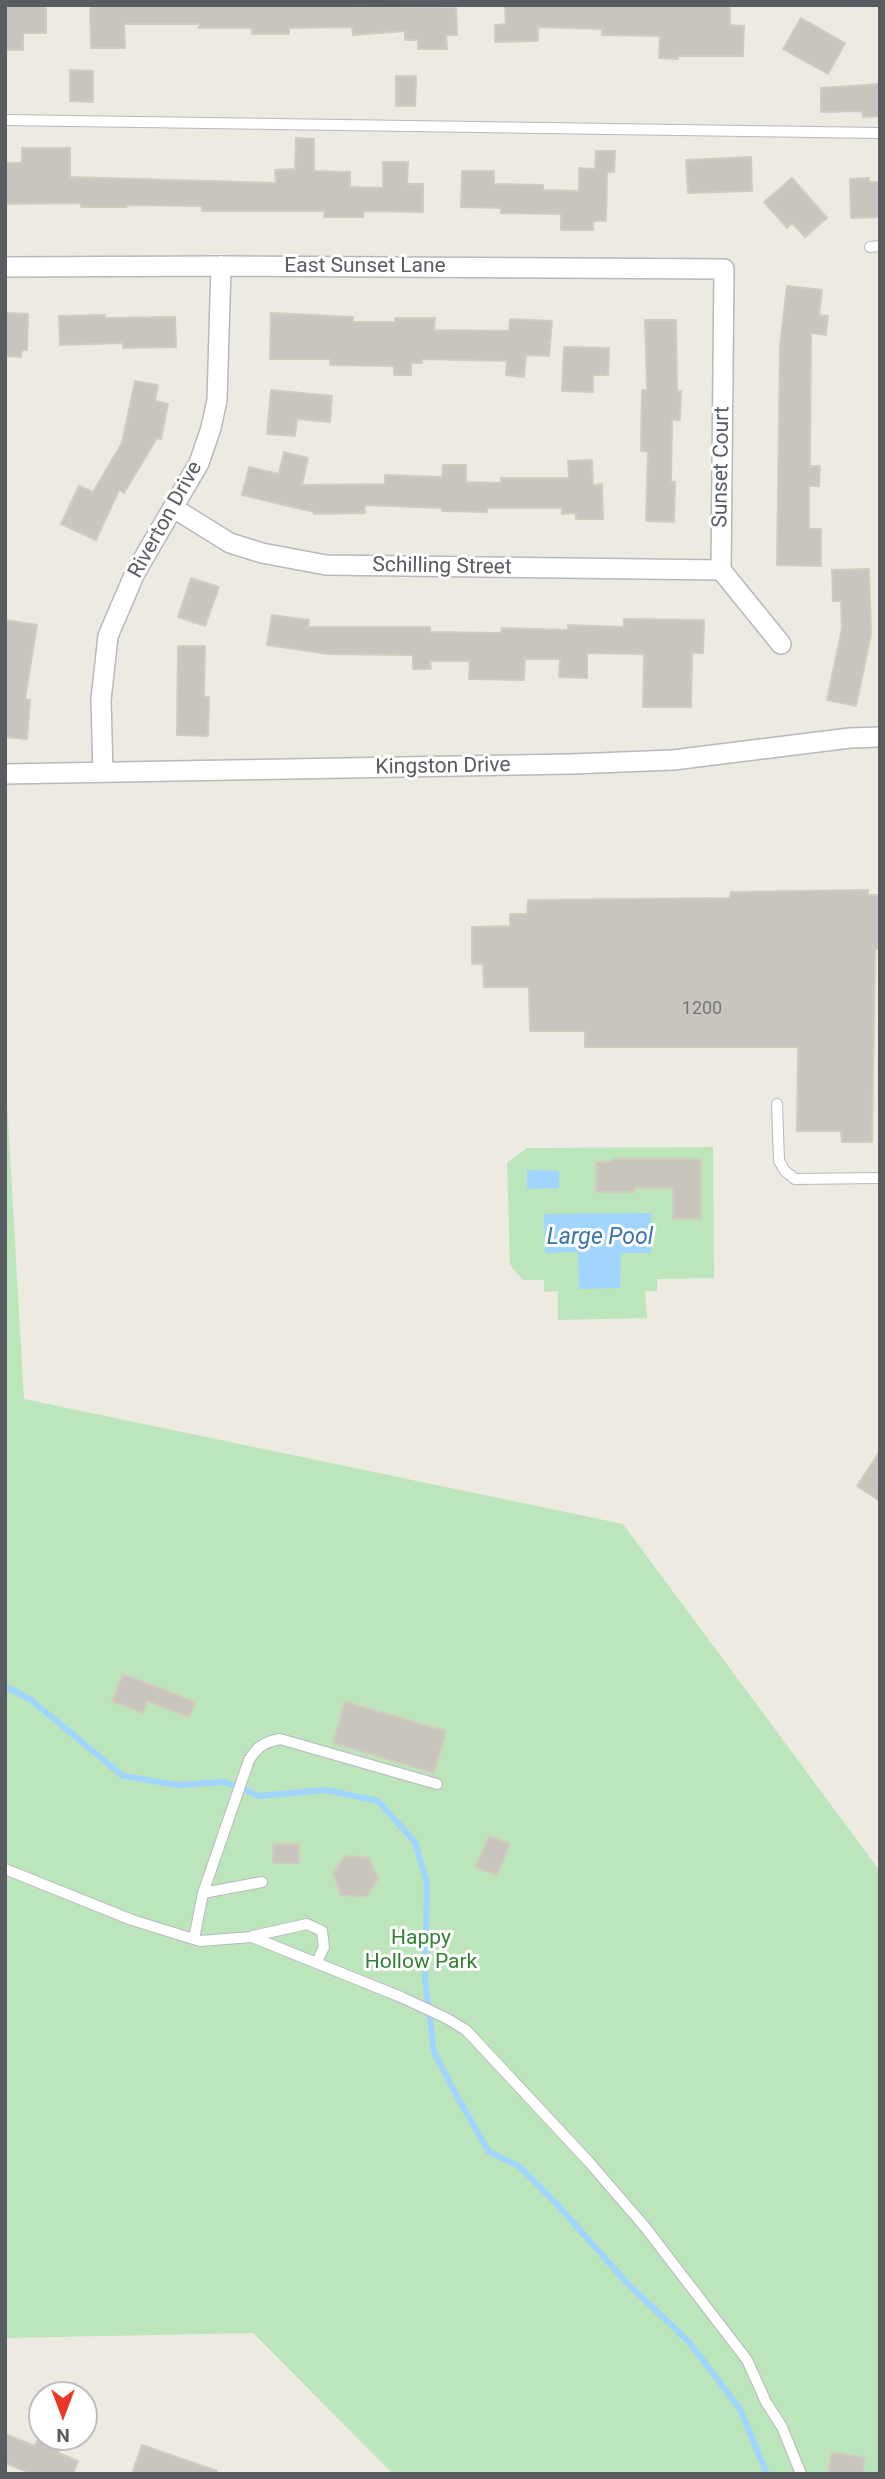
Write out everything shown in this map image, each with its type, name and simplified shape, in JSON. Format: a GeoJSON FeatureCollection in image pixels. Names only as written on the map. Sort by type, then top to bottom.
{"type":"FeatureCollection","features":[{"type":"Feature","properties":{"kind":"street","name":"Riverton Drive"},"geometry":{"type":"LineString","coordinates":[[103,772],[101,700],[108,636],[135,573],[199,463],[211,428],[217,400],[221,266]]}},
{"type":"Feature","properties":{"kind":"street","name":"East Sunset Lane"},"geometry":{"type":"LineString","coordinates":[[5,267],[724,269]]}},
{"type":"Feature","properties":{"kind":"street","name":"Sunset Court"},"geometry":{"type":"LineString","coordinates":[[721,570],[724,269]]}},
{"type":"Feature","properties":{"kind":"street","name":"Schilling Street"},"geometry":{"type":"LineString","coordinates":[[174,509],[230,542],[262,553],[326,565],[721,570]]}},
{"type":"Feature","properties":{"kind":"street"},"geometry":{"type":"LineString","coordinates":[[721,570],[781,644]]}},
{"type":"Feature","properties":{"kind":"street","name":"Kingston Drive"},"geometry":{"type":"LineString","coordinates":[[5,774],[673,760],[850,738],[880,737]]}},
{"type":"Feature","properties":{"kind":"lane"},"geometry":{"type":"LineString","coordinates":[[5,120],[880,134]]}},
{"type":"Feature","properties":{"kind":"lane"},"geometry":{"type":"LineString","coordinates":[[777,1104],[779,1161],[785,1171],[795,1179],[880,1178]]}},
{"type":"Feature","properties":{"kind":"lane"},"geometry":{"type":"LineString","coordinates":[[194,1939],[203,1893],[234,1801],[256,1748],[268,1741],[280,1739],[437,1784]]}},
{"type":"Feature","properties":{"kind":"lane"},"geometry":{"type":"LineString","coordinates":[[5,1869],[132,1920],[200,1941],[251,1937],[307,1924],[322,1931],[324,1947],[317,1962]]}},
{"type":"Feature","properties":{"kind":"lane"},"geometry":{"type":"LineString","coordinates":[[203,1893],[262,1882]]}},
{"type":"Feature","properties":{"kind":"lane"},"geometry":{"type":"LineString","coordinates":[[251,1937],[408,2000],[466,2030],[646,2227],[747,2360],[766,2402],[782,2427],[801,2474]]}},
{"type":"Feature","properties":{"kind":"green space","name":"Happy Hollow Park"},"geometry":{"type":"Polygon","coordinates":[[[5,1068],[24,1399],[623,1524],[880,1871],[880,2474],[393,2474],[253,2333],[5,2338],[5,1068]]]}},
{"type":"Feature","properties":{"kind":"green space"},"geometry":{"type":"Polygon","coordinates":[[[713,1147],[714,1278],[657,1279],[657,1291],[645,1291],[647,1318],[558,1320],[558,1291],[544,1292],[544,1280],[523,1280],[510,1265],[507,1163],[527,1148],[713,1147]]]}},
{"type":"Feature","properties":{"kind":"water"},"geometry":{"type":"Polygon","coordinates":[[[527,1170],[559,1171],[559,1188],[527,1189],[527,1170]]]}},
{"type":"Feature","properties":{"kind":"water","name":"Large Pool"},"geometry":{"type":"Polygon","coordinates":[[[651,1213],[651,1253],[621,1253],[620,1288],[579,1289],[578,1252],[545,1253],[544,1214],[651,1213]]]}},
{"type":"Feature","properties":{"kind":"building"},"geometry":{"type":"Polygon","coordinates":[[[5,5],[46,5],[46,33],[23,33],[23,50],[5,50],[5,5]]]}},
{"type":"Feature","properties":{"kind":"building"},"geometry":{"type":"Polygon","coordinates":[[[90,5],[456,7],[457,35],[446,35],[447,49],[418,49],[418,40],[405,40],[405,31],[353,35],[352,27],[289,28],[289,34],[252,34],[252,28],[199,28],[199,24],[124,24],[125,48],[91,48],[90,5]]]}},
{"type":"Feature","properties":{"kind":"building"},"geometry":{"type":"Polygon","coordinates":[[[505,5],[730,5],[730,25],[744,26],[743,56],[659,58],[660,36],[602,35],[602,29],[538,27],[538,41],[495,42],[495,25],[506,24],[505,5]]]}},
{"type":"Feature","properties":{"kind":"building"},"geometry":{"type":"Polygon","coordinates":[[[801,18],[845,43],[828,74],[783,49],[801,18]]]}},
{"type":"Feature","properties":{"kind":"building"},"geometry":{"type":"Polygon","coordinates":[[[70,70],[93,71],[93,102],[70,101],[70,70]]]}},
{"type":"Feature","properties":{"kind":"building"},"geometry":{"type":"Polygon","coordinates":[[[396,76],[416,76],[415,106],[396,106],[396,76]]]}},
{"type":"Feature","properties":{"kind":"building"},"geometry":{"type":"Polygon","coordinates":[[[880,84],[880,116],[863,117],[862,111],[821,112],[821,88],[880,84]]]}},
{"type":"Feature","properties":{"kind":"building"},"geometry":{"type":"Polygon","coordinates":[[[296,138],[314,139],[314,171],[350,172],[350,187],[383,188],[383,162],[408,162],[407,184],[423,184],[423,212],[364,211],[363,217],[324,217],[325,211],[202,211],[202,206],[81,207],[81,203],[5,204],[5,163],[22,163],[22,148],[70,148],[70,177],[276,183],[275,170],[295,169],[296,138]]]}},
{"type":"Feature","properties":{"kind":"building"},"geometry":{"type":"Polygon","coordinates":[[[596,151],[615,151],[614,172],[607,172],[606,221],[593,221],[593,230],[561,230],[561,214],[501,213],[501,208],[461,207],[462,171],[494,171],[494,184],[543,185],[543,190],[579,191],[579,168],[595,169],[596,151]]]}},
{"type":"Feature","properties":{"kind":"building"},"geometry":{"type":"Polygon","coordinates":[[[751,157],[752,191],[688,193],[686,160],[751,157]]]}},
{"type":"Feature","properties":{"kind":"building"},"geometry":{"type":"Polygon","coordinates":[[[792,178],[827,218],[805,237],[792,223],[787,228],[764,202],[792,178]]]}},
{"type":"Feature","properties":{"kind":"building"},"geometry":{"type":"Polygon","coordinates":[[[869,178],[869,182],[880,182],[880,217],[851,218],[850,179],[869,178]]]}},
{"type":"Feature","properties":{"kind":"building"},"geometry":{"type":"Polygon","coordinates":[[[787,286],[822,290],[819,315],[828,316],[826,335],[811,333],[810,466],[820,466],[819,486],[809,486],[809,529],[821,529],[821,566],[777,565],[780,345],[787,286]]]}},
{"type":"Feature","properties":{"kind":"building"},"geometry":{"type":"Polygon","coordinates":[[[5,313],[28,314],[27,350],[22,350],[21,357],[5,356],[5,313]]]}},
{"type":"Feature","properties":{"kind":"building"},"geometry":{"type":"Polygon","coordinates":[[[271,313],[353,317],[353,322],[435,318],[434,330],[509,331],[510,319],[552,321],[549,356],[526,355],[524,377],[506,375],[507,361],[422,359],[422,363],[411,363],[411,375],[394,375],[394,366],[330,365],[330,359],[270,359],[271,313]]]}},
{"type":"Feature","properties":{"kind":"building"},"geometry":{"type":"Polygon","coordinates":[[[105,315],[105,318],[175,317],[176,347],[123,348],[123,343],[60,345],[59,316],[105,315]]]}},
{"type":"Feature","properties":{"kind":"building"},"geometry":{"type":"Polygon","coordinates":[[[645,320],[676,320],[677,391],[681,391],[680,420],[672,420],[671,482],[675,482],[674,522],[646,521],[648,452],[641,451],[642,390],[647,390],[645,320]]]}},
{"type":"Feature","properties":{"kind":"building"},"geometry":{"type":"Polygon","coordinates":[[[564,347],[609,348],[608,375],[593,375],[593,392],[562,391],[564,347]]]}},
{"type":"Feature","properties":{"kind":"building"},"geometry":{"type":"Polygon","coordinates":[[[135,381],[158,385],[155,401],[168,404],[161,439],[157,438],[124,493],[119,490],[96,540],[61,524],[79,486],[93,492],[122,443],[135,381]]]}},
{"type":"Feature","properties":{"kind":"building"},"geometry":{"type":"Polygon","coordinates":[[[271,390],[332,396],[330,422],[297,419],[295,436],[267,434],[271,390]]]}},
{"type":"Feature","properties":{"kind":"building"},"geometry":{"type":"Polygon","coordinates":[[[284,452],[308,458],[302,485],[385,484],[385,475],[442,477],[443,465],[466,465],[466,482],[501,483],[501,478],[569,478],[568,461],[592,460],[593,485],[602,484],[603,519],[576,519],[576,513],[562,514],[562,508],[487,508],[487,512],[364,505],[365,513],[314,514],[242,495],[249,467],[279,474],[284,452]]]}},
{"type":"Feature","properties":{"kind":"building"},"geometry":{"type":"Polygon","coordinates":[[[869,569],[871,634],[856,706],[827,700],[842,628],[841,601],[833,601],[832,570],[869,569]]]}},
{"type":"Feature","properties":{"kind":"building"},"geometry":{"type":"Polygon","coordinates":[[[191,578],[219,587],[205,626],[178,617],[191,578]]]}},
{"type":"Feature","properties":{"kind":"building"},"geometry":{"type":"Polygon","coordinates":[[[272,615],[309,620],[308,627],[430,627],[430,632],[501,633],[502,628],[568,630],[568,625],[624,627],[624,619],[704,620],[703,653],[692,653],[691,707],[643,707],[644,654],[587,653],[587,678],[559,677],[560,659],[525,659],[524,680],[469,679],[470,661],[430,661],[431,669],[413,669],[413,655],[328,654],[267,645],[272,615]]]}},
{"type":"Feature","properties":{"kind":"building"},"geometry":{"type":"Polygon","coordinates":[[[5,620],[37,625],[25,699],[30,700],[27,739],[5,737],[5,620]]]}},
{"type":"Feature","properties":{"kind":"building"},"geometry":{"type":"Polygon","coordinates":[[[178,646],[205,646],[204,697],[209,697],[208,736],[177,735],[178,646]]]}},
{"type":"Feature","properties":{"kind":"building"},"geometry":{"type":"Polygon","coordinates":[[[868,890],[868,895],[880,895],[880,949],[875,949],[872,1142],[842,1142],[841,1131],[797,1131],[798,1047],[585,1047],[585,1031],[530,1031],[529,987],[484,987],[483,964],[472,964],[472,927],[510,926],[510,914],[527,914],[528,900],[730,898],[731,892],[868,890]]]}},
{"type":"Feature","properties":{"kind":"building"},"geometry":{"type":"Polygon","coordinates":[[[612,1159],[701,1159],[701,1219],[673,1219],[673,1188],[596,1192],[596,1162],[612,1162],[612,1159]]]}},
{"type":"Feature","properties":{"kind":"building"},"geometry":{"type":"Polygon","coordinates":[[[880,1451],[880,1501],[857,1486],[880,1451]]]}},
{"type":"Feature","properties":{"kind":"building"},"geometry":{"type":"Polygon","coordinates":[[[123,1674],[195,1702],[189,1717],[147,1701],[143,1713],[112,1701],[123,1674]]]}},
{"type":"Feature","properties":{"kind":"building"},"geometry":{"type":"Polygon","coordinates":[[[345,1702],[446,1731],[434,1773],[333,1743],[345,1702]]]}},
{"type":"Feature","properties":{"kind":"building"},"geometry":{"type":"Polygon","coordinates":[[[489,1836],[510,1844],[497,1875],[476,1867],[489,1836]]]}},
{"type":"Feature","properties":{"kind":"building"},"geometry":{"type":"Polygon","coordinates":[[[273,1844],[299,1844],[299,1863],[273,1863],[273,1844]]]}},
{"type":"Feature","properties":{"kind":"building"},"geometry":{"type":"Polygon","coordinates":[[[345,1856],[369,1858],[378,1879],[366,1897],[341,1895],[333,1874],[345,1856]]]}},
{"type":"Feature","properties":{"kind":"building"},"geometry":{"type":"Polygon","coordinates":[[[5,2434],[28,2443],[28,2451],[59,2451],[58,2453],[78,2461],[73,2474],[32,2474],[5,2463],[5,2434]]]}},
{"type":"Feature","properties":{"kind":"building"},"geometry":{"type":"Polygon","coordinates":[[[142,2445],[217,2471],[216,2474],[132,2474],[142,2445]]]}},
{"type":"Feature","properties":{"kind":"building"},"geometry":{"type":"Polygon","coordinates":[[[832,2452],[865,2458],[862,2474],[828,2474],[832,2452]]]}},
{"type":"Feature","properties":{"kind":"waterway"},"geometry":{"type":"LineString","coordinates":[[5,1686],[31,1700],[123,1776],[178,1785],[225,1782],[259,1796],[325,1790],[378,1801],[415,1842],[427,1883],[425,1980],[434,2052],[489,2152],[519,2166],[627,2283],[689,2342],[740,2409],[767,2474]]}}]}
